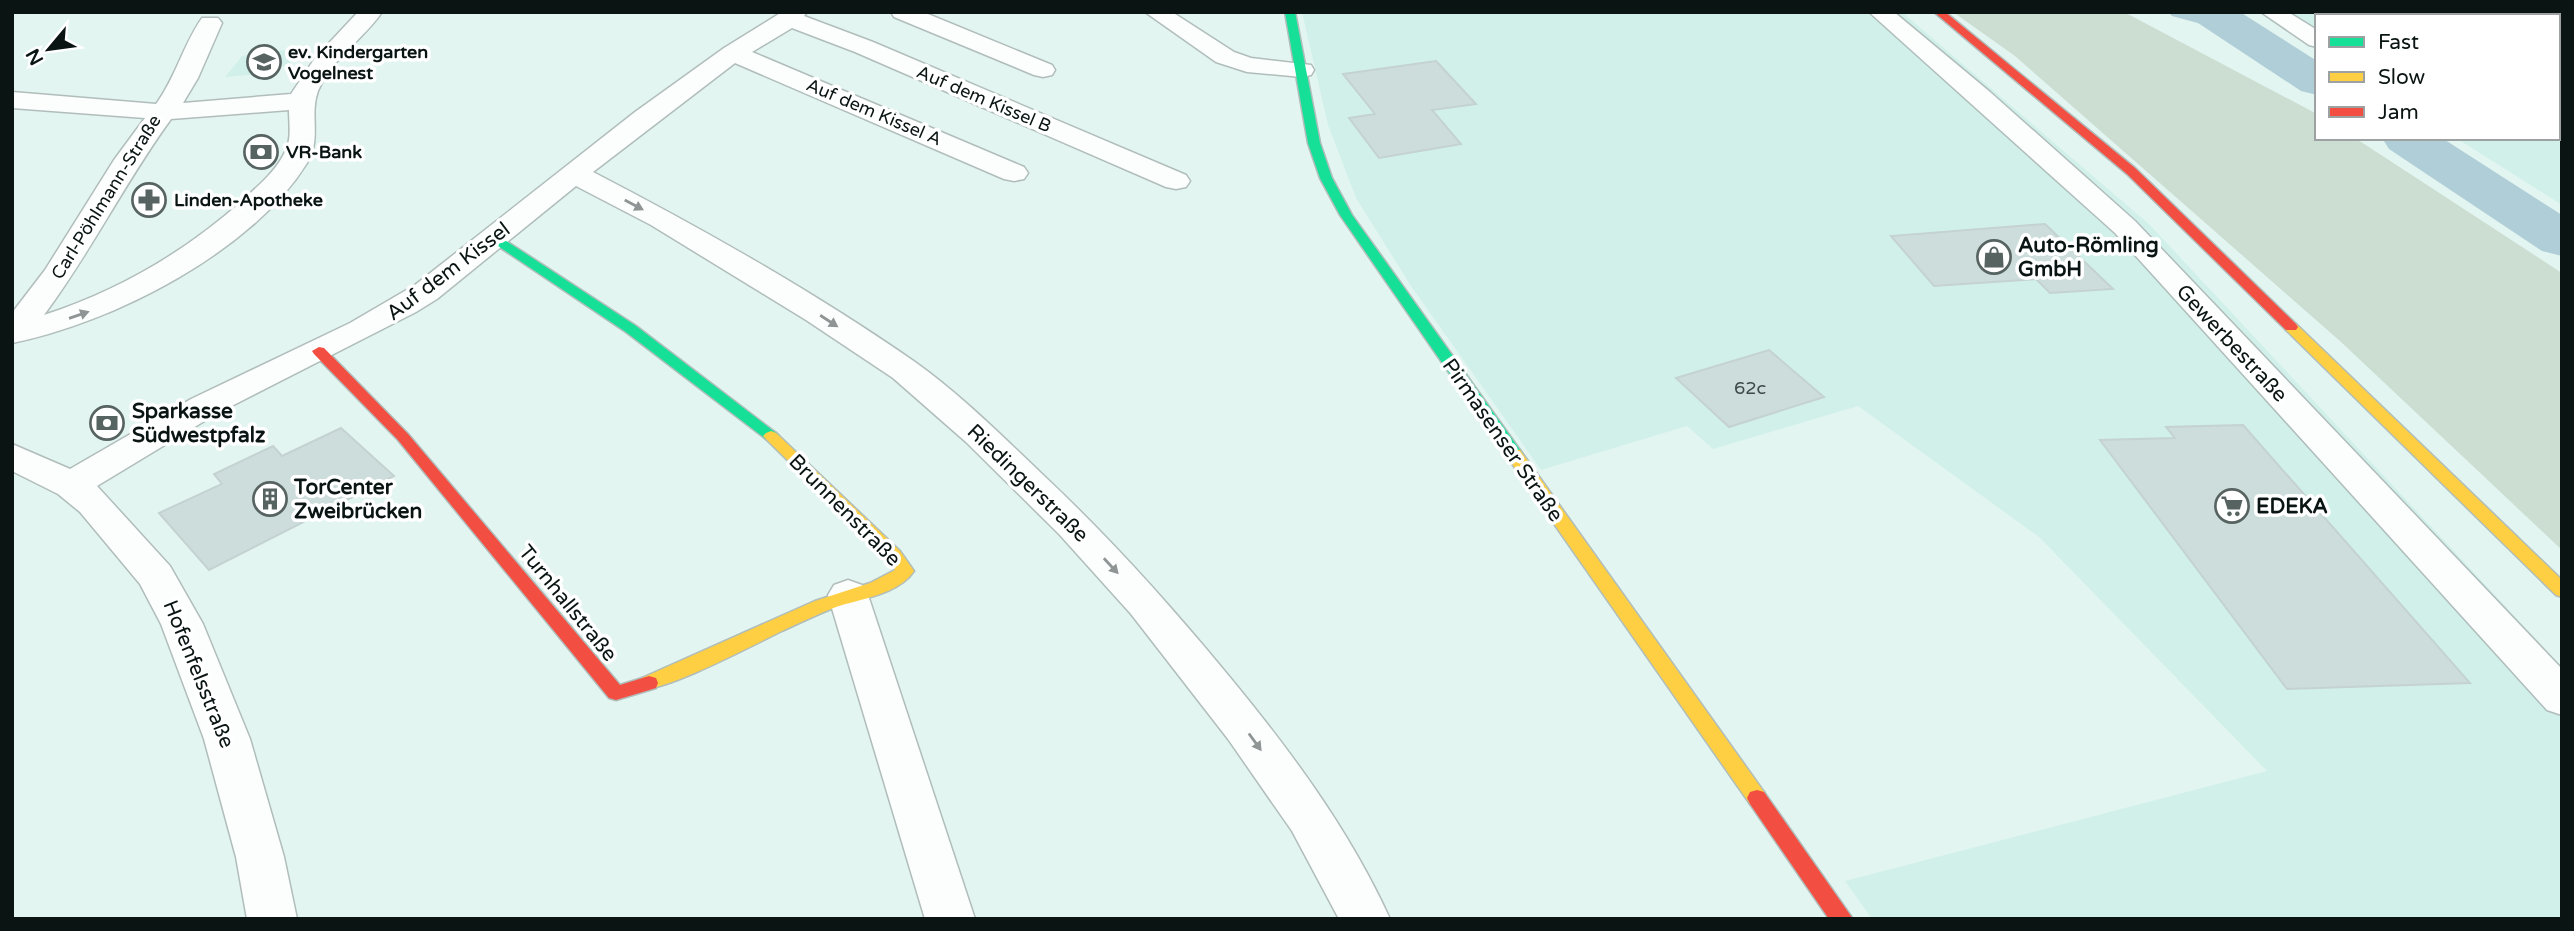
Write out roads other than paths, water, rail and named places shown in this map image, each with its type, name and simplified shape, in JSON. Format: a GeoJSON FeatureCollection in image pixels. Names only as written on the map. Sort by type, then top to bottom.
{"type":"FeatureCollection","features":[{"type":"Feature","properties":{"kind":"main road","name":"Pirmasenser Straße"},"geometry":{"type":"LineString","coordinates":[[1290,12],[1314,144],[1326,177],[1346,215],[1842,919]]}},
{"type":"Feature","properties":{"kind":"main road"},"geometry":{"type":"LineString","coordinates":[[1939,12],[2131,171],[2562,592]]}},
{"type":"Feature","properties":{"kind":"main road","name":"Brunnenstraße"},"geometry":{"type":"LineString","coordinates":[[494,237],[643,339],[765,431],[894,555],[905,570],[899,578],[884,585],[848,595]]}},
{"type":"Feature","properties":{"kind":"main road","name":"Turnhallstraße"},"geometry":{"type":"LineString","coordinates":[[319,351],[403,437],[616,692],[652,683],[848,595]]}},
{"type":"Feature","properties":{"kind":"street"},"geometry":{"type":"LineString","coordinates":[[13,333],[76,316],[140,288],[228,228],[284,176],[300,150],[304,128],[302,101],[310,81],[371,12]]}},
{"type":"Feature","properties":{"kind":"street"},"geometry":{"type":"LineString","coordinates":[[902,12],[1043,70]]}},
{"type":"Feature","properties":{"kind":"street"},"geometry":{"type":"LineString","coordinates":[[1156,12],[1225,57],[1248,65],[1302,71]]}},
{"type":"Feature","properties":{"kind":"street","name":"Gewerbestraße"},"geometry":{"type":"LineString","coordinates":[[1880,12],[2125,227],[2562,698]]}},
{"type":"Feature","properties":{"kind":"street"},"geometry":{"type":"LineString","coordinates":[[2272,12],[2315,39]]}},
{"type":"Feature","properties":{"kind":"street","name":"Auf dem Kissel"},"geometry":{"type":"LineString","coordinates":[[71,485],[248,383],[394,314],[426,292],[573,173],[733,53],[793,16]]}},
{"type":"Feature","properties":{"kind":"street","name":"Auf dem Kissel B"},"geometry":{"type":"LineString","coordinates":[[793,16],[1176,181]]}},
{"type":"Feature","properties":{"kind":"street"},"geometry":{"type":"LineString","coordinates":[[163,111],[190,72],[195,46],[210,23]]}},
{"type":"Feature","properties":{"kind":"street","name":"Auf dem Kissel A"},"geometry":{"type":"LineString","coordinates":[[733,53],[1014,173]]}},
{"type":"Feature","properties":{"kind":"street","name":"Carl-Pöhlmann-Straße"},"geometry":{"type":"LineString","coordinates":[[12,100],[163,111]]}},
{"type":"Feature","properties":{"kind":"street"},"geometry":{"type":"LineString","coordinates":[[163,111],[302,101]]}},
{"type":"Feature","properties":{"kind":"street","name":"Carl-Pöhlmann-Straße"},"geometry":{"type":"LineString","coordinates":[[13,333],[46,293],[129,159],[163,111]]}},
{"type":"Feature","properties":{"kind":"street","name":"Riedingerstraße"},"geometry":{"type":"LineString","coordinates":[[573,173],[661,219],[817,313],[905,371],[979,434],[1073,525],[1145,603],[1244,726],[1309,817],[1365,919]]}},
{"type":"Feature","properties":{"kind":"street","name":"Hofenfelsstraße"},"geometry":{"type":"LineString","coordinates":[[12,456],[71,485],[93,503],[156,576],[182,624],[227,739],[260,857],[272,919]]}},
{"type":"Feature","properties":{"kind":"street"},"geometry":{"type":"LineString","coordinates":[[848,595],[950,919]]}},
{"type":"Feature","properties":{"kind":"waterway"},"geometry":{"type":"LineString","coordinates":[[2174,12],[2233,28]]}},
{"type":"Feature","properties":{"kind":"waterway"},"geometry":{"type":"LineString","coordinates":[[2210,12],[2315,80]]}},
{"type":"Feature","properties":{"kind":"waterway"},"geometry":{"type":"LineString","coordinates":[[2410,140],[2562,239]]}},
{"type":"Feature","properties":{"kind":"place","name":"ev. Kindergarten Vogelnest"},"geometry":{"type":"Point","coordinates":[264,62]}},
{"type":"Feature","properties":{"kind":"place","name":"VR-Bank"},"geometry":{"type":"Point","coordinates":[261,152]}},
{"type":"Feature","properties":{"kind":"place","name":"Linden-Apotheke"},"geometry":{"type":"Point","coordinates":[149,200]}},
{"type":"Feature","properties":{"kind":"place","name":"Auto-Römling GmbH"},"geometry":{"type":"Point","coordinates":[1994,257]}},
{"type":"Feature","properties":{"kind":"place","name":"Sparkasse Südwestpfalz"},"geometry":{"type":"Point","coordinates":[107,423]}},
{"type":"Feature","properties":{"kind":"place","name":"TorCenter Zweibrücken"},"geometry":{"type":"Point","coordinates":[270,499]}},
{"type":"Feature","properties":{"kind":"place","name":"EDEKA"},"geometry":{"type":"Point","coordinates":[2232,506]}}]}
